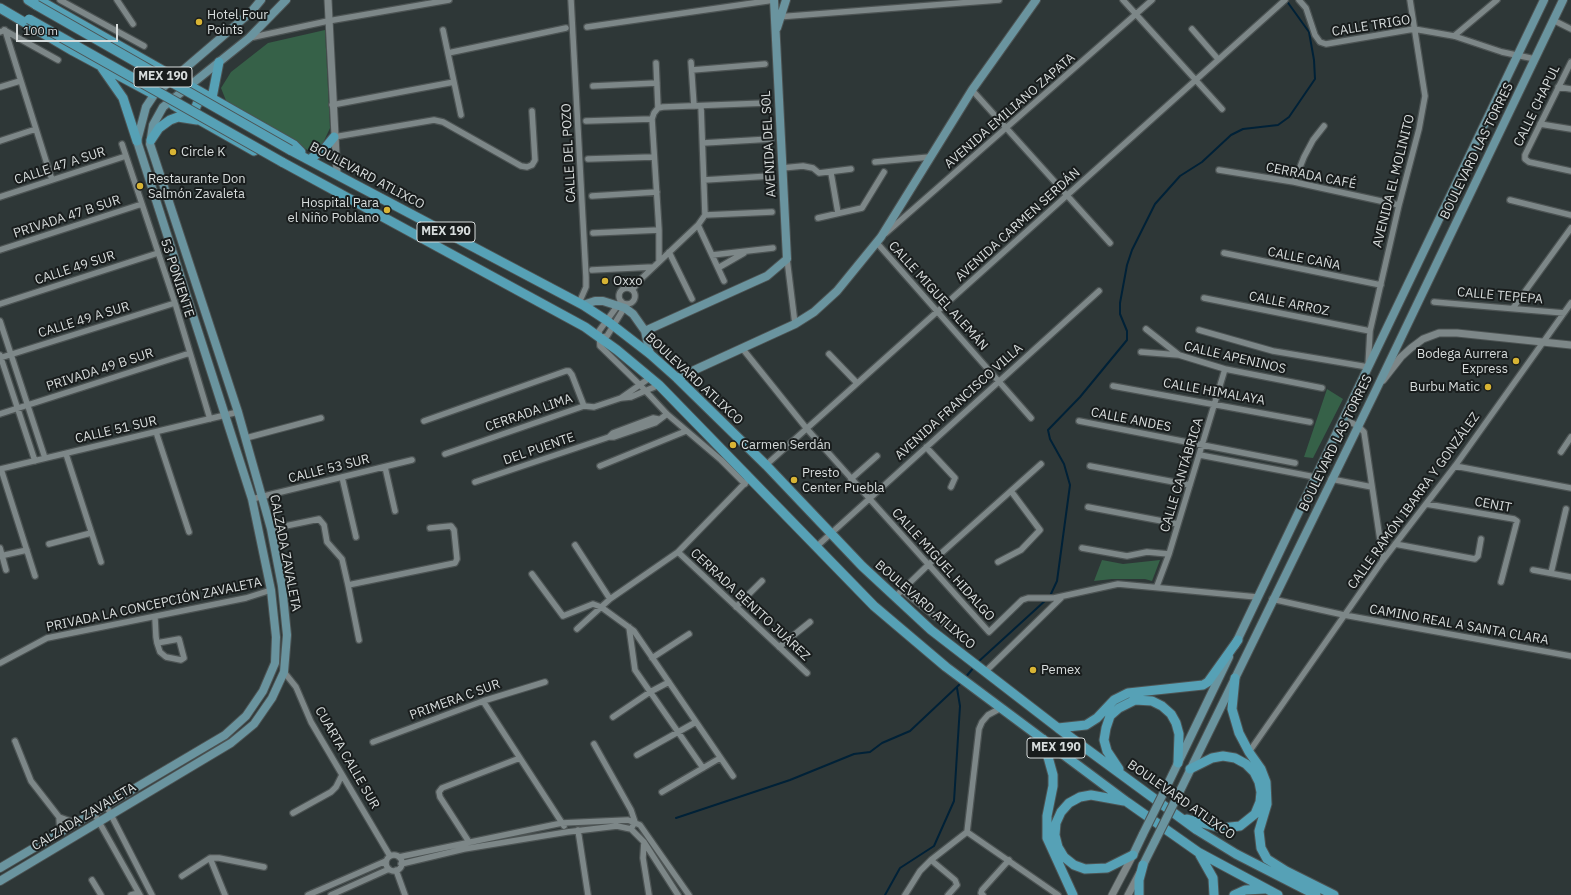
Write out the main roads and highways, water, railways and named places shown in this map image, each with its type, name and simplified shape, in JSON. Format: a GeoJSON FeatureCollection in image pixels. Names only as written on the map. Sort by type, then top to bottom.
{"type":"FeatureCollection","features":[{"type":"Feature","properties":{"kind":"main road"},"geometry":{"type":"LineString","coordinates":[[137,141],[146,107],[154,95],[251,12],[261,0]]}},
{"type":"Feature","properties":{"kind":"main road","name":"CALZADA ZAVALETA"},"geometry":{"type":"LineString","coordinates":[[0,881],[231,743],[254,724],[272,698],[284,672],[287,635],[282,586],[263,496],[238,412],[152,152],[150,140],[154,120],[167,102],[249,38],[286,0]]}},
{"type":"Feature","properties":{"kind":"main road","name":"AVENIDA DEL SOL"},"geometry":{"type":"LineString","coordinates":[[774,0],[778,17]]}},
{"type":"Feature","properties":{"kind":"main road","name":"AVENIDA DEL SOL"},"geometry":{"type":"LineString","coordinates":[[645,331],[767,276],[787,259],[776,28],[778,17],[786,0]]}},
{"type":"Feature","properties":{"kind":"main road"},"geometry":{"type":"LineString","coordinates":[[677,378],[795,324],[814,312],[837,291],[879,240],[972,90],[1036,0]]}},
{"type":"Feature","properties":{"kind":"main road","name":"BOULEVARD LAS TORRES"},"geometry":{"type":"LineString","coordinates":[[1133,855],[1238,640],[1544,0]]}},
{"type":"Feature","properties":{"kind":"main road","name":"BOULEVARD LAS TORRES"},"geometry":{"type":"LineString","coordinates":[[1143,865],[1272,599],[1376,390],[1563,0]]}},
{"type":"Feature","properties":{"kind":"main road"},"geometry":{"type":"LineString","coordinates":[[34,2],[148,62],[294,145],[309,160],[325,148],[334,137]]}},
{"type":"Feature","properties":{"kind":"main road","name":"BOULEVARD ATLIXCO"},"geometry":{"type":"LineString","coordinates":[[34,2],[290,150],[581,304],[610,323],[650,354],[677,378],[766,465],[830,533],[931,630],[1058,728],[1179,817],[1236,854],[1316,895]]}},
{"type":"Feature","properties":{"kind":"main road","name":"MEX 190"},"geometry":{"type":"LineString","coordinates":[[0,3],[282,162],[584,327],[600,338],[659,385],[737,471],[816,547],[874,606],[946,667],[1127,802],[1198,852],[1278,895]]}},
{"type":"Feature","properties":{"kind":"main road"},"geometry":{"type":"LineString","coordinates":[[0,8],[288,170],[306,174]]}},
{"type":"Feature","properties":{"kind":"main road"},"geometry":{"type":"LineString","coordinates":[[136,85],[145,75],[148,62]]}},
{"type":"Feature","properties":{"kind":"main road"},"geometry":{"type":"LineString","coordinates":[[212,98],[219,62]]}},
{"type":"Feature","properties":{"kind":"main road"},"geometry":{"type":"LineString","coordinates":[[100,65],[123,98],[137,141]]}},
{"type":"Feature","properties":{"kind":"main road"},"geometry":{"type":"LineString","coordinates":[[197,120],[195,110],[199,101],[212,98]]}},
{"type":"Feature","properties":{"kind":"main road"},"geometry":{"type":"LineString","coordinates":[[150,140],[159,128],[170,120],[178,117],[197,120]]}},
{"type":"Feature","properties":{"kind":"main road","name":"CALZADA ZAVALETA"},"geometry":{"type":"LineString","coordinates":[[0,868],[225,734],[246,716],[263,691],[274,663],[276,636],[271,590],[252,499],[137,141]]}},
{"type":"Feature","properties":{"kind":"main road"},"geometry":{"type":"LineString","coordinates":[[581,304],[595,301],[622,304],[633,314],[645,331],[650,354]]}},
{"type":"Feature","properties":{"kind":"main road"},"geometry":{"type":"LineString","coordinates":[[1058,728],[1080,727],[1086,725],[1097,718],[1114,700],[1128,693],[1203,685],[1208,682],[1238,640]]}},
{"type":"Feature","properties":{"kind":"main road"},"geometry":{"type":"LineString","coordinates":[[1235,678],[1232,709],[1239,733],[1261,770],[1266,782],[1267,804],[1259,831],[1261,848],[1267,859],[1286,871],[1334,895]]}},
{"type":"Feature","properties":{"kind":"main road"},"geometry":{"type":"LineString","coordinates":[[1127,778],[1107,751],[1104,740],[1110,716],[1129,702],[1141,700],[1152,701],[1162,706],[1171,714],[1176,723],[1179,734],[1178,763]]}},
{"type":"Feature","properties":{"kind":"main road"},"geometry":{"type":"LineString","coordinates":[[1043,739],[1053,775],[1053,786],[1047,816],[1047,838],[1073,895]]}},
{"type":"Feature","properties":{"kind":"main road"},"geometry":{"type":"LineString","coordinates":[[1179,817],[1221,828],[1231,828],[1247,821],[1255,814],[1260,802],[1261,792],[1259,782],[1254,772],[1241,761],[1223,756],[1212,758],[1190,769]]}},
{"type":"Feature","properties":{"kind":"main road"},"geometry":{"type":"LineString","coordinates":[[1127,802],[1091,795],[1080,797],[1069,803],[1061,812],[1056,823],[1055,835],[1058,847],[1064,857],[1074,865],[1085,869],[1107,868],[1133,855]]}},
{"type":"Feature","properties":{"kind":"main road"},"geometry":{"type":"LineString","coordinates":[[1198,852],[1213,878],[1214,895]]}},
{"type":"Feature","properties":{"kind":"main road"},"geometry":{"type":"LineString","coordinates":[[1139,895],[1143,865]]}},
{"type":"Feature","properties":{"kind":"main road"},"geometry":{"type":"LineString","coordinates":[[1234,895],[1253,889],[1266,889]]}},
{"type":"Feature","properties":{"kind":"waterway"},"geometry":{"type":"LineString","coordinates":[[1050,596],[1057,581],[1070,485],[1064,464],[1050,439],[1048,430],[1080,397],[1127,340],[1127,331],[1120,314],[1120,303],[1127,265],[1132,250],[1155,204],[1180,176],[1202,162],[1231,135],[1243,129],[1278,125],[1289,117],[1315,79],[1314,60],[1309,32],[1286,0]]}},
{"type":"Feature","properties":{"kind":"waterway"},"geometry":{"type":"LineString","coordinates":[[978,662],[1047,599]]}},
{"type":"Feature","properties":{"kind":"waterway"},"geometry":{"type":"LineString","coordinates":[[965,678],[974,667]]}},
{"type":"Feature","properties":{"kind":"waterway"},"geometry":{"type":"LineString","coordinates":[[676,818],[790,780],[854,754],[870,752],[882,743],[910,731],[961,683]]}},
{"type":"Feature","properties":{"kind":"waterway"},"geometry":{"type":"LineString","coordinates":[[885,895],[900,868],[934,846],[954,801],[960,706],[957,688]]}},
{"type":"Feature","properties":{"kind":"place","name":"Hotel Four Points"},"geometry":{"type":"Point","coordinates":[199,22]}},
{"type":"Feature","properties":{"kind":"place","name":"Circle K"},"geometry":{"type":"Point","coordinates":[173,152]}},
{"type":"Feature","properties":{"kind":"place","name":"Restaurante Don Salmón Zavaleta"},"geometry":{"type":"Point","coordinates":[140,186]}},
{"type":"Feature","properties":{"kind":"place","name":"Hospital Para el Niño Poblano"},"geometry":{"type":"Point","coordinates":[387,210]}},
{"type":"Feature","properties":{"kind":"place","name":"Oxxo"},"geometry":{"type":"Point","coordinates":[605,281]}},
{"type":"Feature","properties":{"kind":"place","name":"Bodega Aurrera Express"},"geometry":{"type":"Point","coordinates":[1516,361]}},
{"type":"Feature","properties":{"kind":"place","name":"Burbu Matic"},"geometry":{"type":"Point","coordinates":[1488,387]}},
{"type":"Feature","properties":{"kind":"place","name":"Carmen Serdán"},"geometry":{"type":"Point","coordinates":[733,445]}},
{"type":"Feature","properties":{"kind":"place","name":"Presto Center Puebla"},"geometry":{"type":"Point","coordinates":[794,480]}},
{"type":"Feature","properties":{"kind":"place","name":"Pemex"},"geometry":{"type":"Point","coordinates":[1033,670]}}]}
